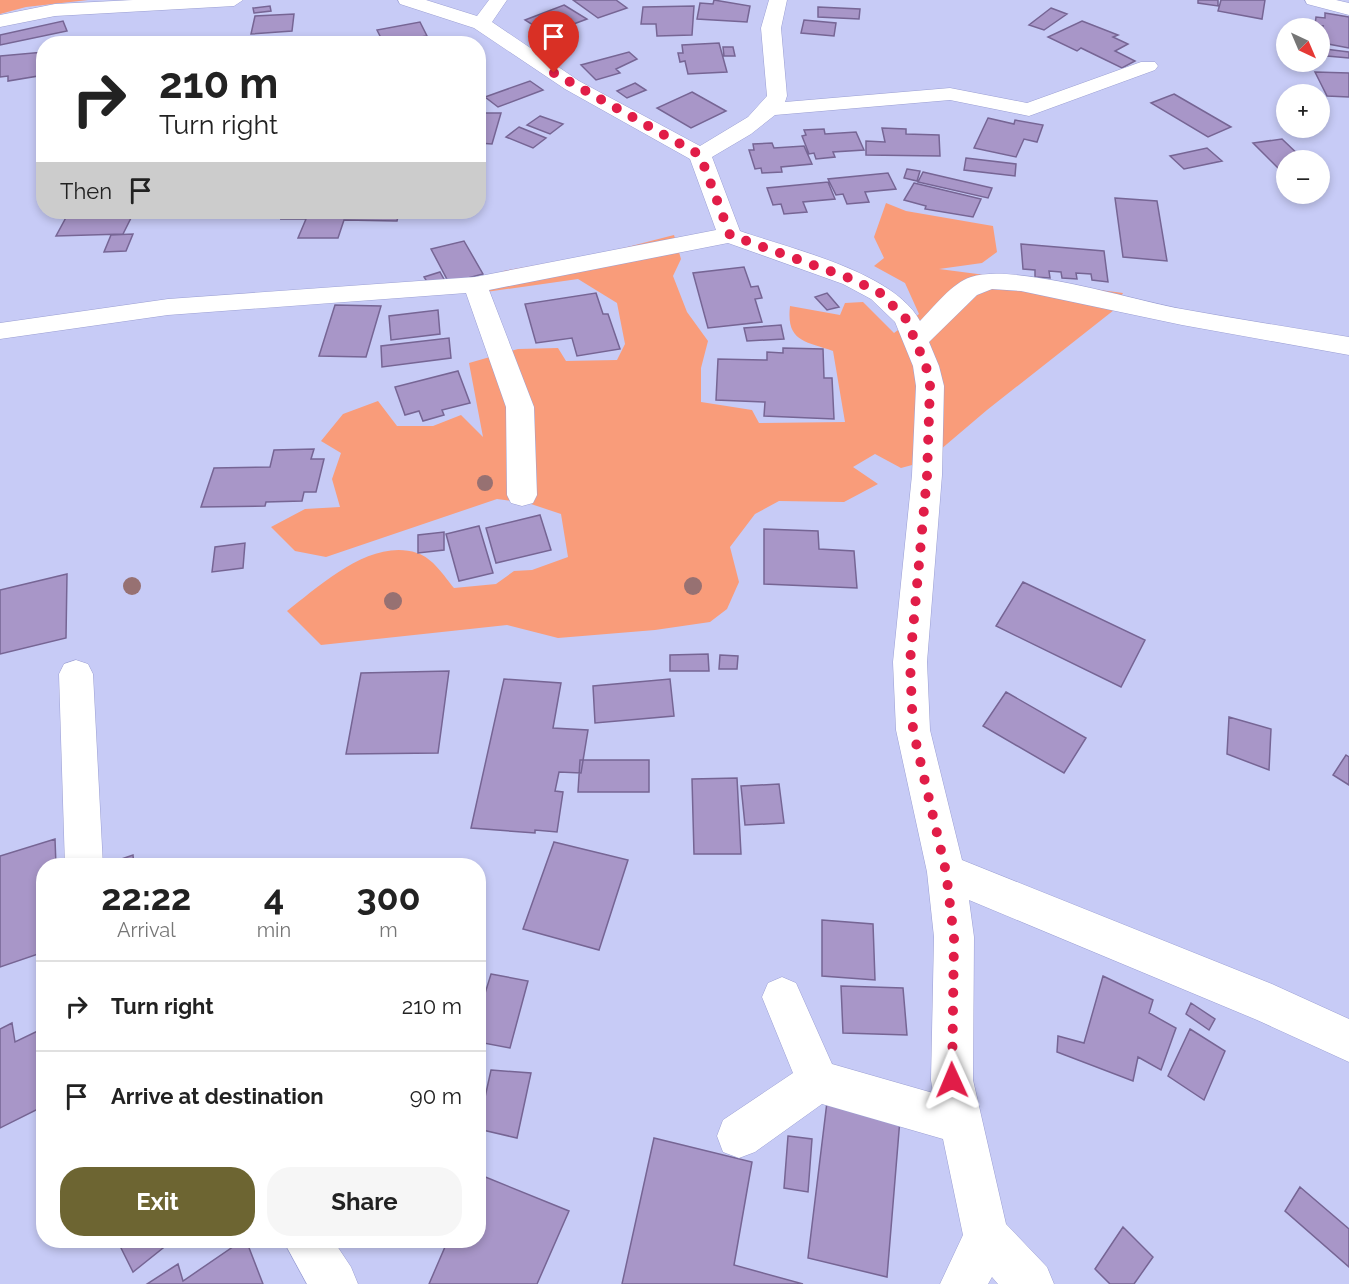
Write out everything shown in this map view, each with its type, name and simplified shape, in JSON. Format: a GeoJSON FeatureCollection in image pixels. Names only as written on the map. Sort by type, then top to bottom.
{"type":"FeatureCollection","features":[{"type":"Feature","properties":{"kind":"street"},"geometry":{"type":"LineString","coordinates":[[0,21],[55,10],[234,0]]}},
{"type":"Feature","properties":{"kind":"street"},"geometry":{"type":"LineString","coordinates":[[406,0],[481,24],[572,85],[700,155],[730,235]]}},
{"type":"Feature","properties":{"kind":"street"},"geometry":{"type":"LineString","coordinates":[[481,24],[498,0]]}},
{"type":"Feature","properties":{"kind":"street"},"geometry":{"type":"LineString","coordinates":[[771,109],[777,96],[771,28],[778,0]]}},
{"type":"Feature","properties":{"kind":"street"},"geometry":{"type":"LineString","coordinates":[[1314,0],[1349,9]]}},
{"type":"Feature","properties":{"kind":"street"},"geometry":{"type":"LineString","coordinates":[[700,155],[771,109],[950,94],[1029,110],[1148,66]]}},
{"type":"Feature","properties":{"kind":"street"},"geometry":{"type":"LineString","coordinates":[[0,331],[168,307],[475,285],[730,235],[852,279],[880,293],[906,319],[926,366],[930,386],[925,507],[910,662],[913,730],[946,872],[954,938],[952,1080],[986,1236],[1030,1284]]}},
{"type":"Feature","properties":{"kind":"street"},"geometry":{"type":"LineString","coordinates":[[916,340],[968,289],[977,283],[992,281],[1021,283],[1182,316],[1349,346]]}},
{"type":"Feature","properties":{"kind":"street"},"geometry":{"type":"LineString","coordinates":[[475,285],[520,407],[522,495]]}},
{"type":"Feature","properties":{"kind":"street"},"geometry":{"type":"LineString","coordinates":[[76,674],[84,858]]}},
{"type":"Feature","properties":{"kind":"street"},"geometry":{"type":"LineString","coordinates":[[946,872],[1272,1005],[1349,1041]]}},
{"type":"Feature","properties":{"kind":"street"},"geometry":{"type":"LineString","coordinates":[[783,997],[818,1081]]}},
{"type":"Feature","properties":{"kind":"street"},"geometry":{"type":"LineString","coordinates":[[818,1081],[961,1123]]}},
{"type":"Feature","properties":{"kind":"street"},"geometry":{"type":"LineString","coordinates":[[739,1136],[818,1081]]}},
{"type":"Feature","properties":{"kind":"street"},"geometry":{"type":"LineString","coordinates":[[964,1284],[986,1236]]}},
{"type":"Feature","properties":{"kind":"street"},"geometry":{"type":"LineString","coordinates":[[311,1248],[334,1284]]}},
{"type":"Feature","properties":{"kind":"shaded area"},"geometry":{"type":"Polygon","coordinates":[[[0,0],[88,0],[26,7],[0,14],[0,0]]]}},
{"type":"Feature","properties":{"kind":"shaded area"},"geometry":{"type":"Polygon","coordinates":[[[886,203],[906,211],[993,226],[997,252],[982,263],[939,269],[1123,293],[1114,310],[987,410],[927,461],[901,468],[875,454],[853,467],[878,484],[844,502],[779,501],[755,514],[730,547],[739,582],[727,609],[710,622],[655,630],[558,638],[507,625],[321,645],[287,611],[331,577],[365,558],[382,552],[400,550],[423,555],[438,568],[454,588],[496,584],[514,571],[532,570],[568,557],[561,514],[528,503],[497,499],[326,557],[295,551],[271,527],[305,509],[340,507],[332,479],[341,453],[321,441],[343,414],[378,401],[397,426],[433,426],[461,415],[483,437],[469,363],[518,349],[558,348],[566,361],[617,360],[625,344],[617,303],[578,279],[486,292],[503,271],[600,254],[674,235],[681,259],[673,276],[687,312],[708,341],[701,368],[701,402],[752,410],[759,423],[845,422],[833,351],[806,342],[794,333],[791,327],[790,306],[840,315],[845,303],[863,302],[894,333],[919,314],[905,283],[874,266],[884,258],[874,237],[886,203]]]}},
{"type":"Feature","properties":{"kind":"building"},"geometry":{"type":"Polygon","coordinates":[[[573,0],[616,0],[627,8],[598,18],[573,0]]]}},
{"type":"Feature","properties":{"kind":"building"},"geometry":{"type":"Polygon","coordinates":[[[714,0],[750,6],[747,22],[697,19],[700,3],[713,4],[714,0]]]}},
{"type":"Feature","properties":{"kind":"building"},"geometry":{"type":"Polygon","coordinates":[[[1198,0],[1218,0],[1218,6],[1198,3],[1198,0]]]}},
{"type":"Feature","properties":{"kind":"building"},"geometry":{"type":"Polygon","coordinates":[[[1221,0],[1265,0],[1262,19],[1218,11],[1221,0]]]}},
{"type":"Feature","properties":{"kind":"building"},"geometry":{"type":"Polygon","coordinates":[[[564,5],[587,19],[547,34],[525,20],[564,5]]]}},
{"type":"Feature","properties":{"kind":"building"},"geometry":{"type":"Polygon","coordinates":[[[270,6],[271,11],[254,13],[253,8],[270,6]]]}},
{"type":"Feature","properties":{"kind":"building"},"geometry":{"type":"Polygon","coordinates":[[[694,6],[692,35],[657,36],[656,24],[641,24],[643,7],[694,6]]]}},
{"type":"Feature","properties":{"kind":"building"},"geometry":{"type":"Polygon","coordinates":[[[818,7],[860,9],[859,19],[818,17],[818,7]]]}},
{"type":"Feature","properties":{"kind":"building"},"geometry":{"type":"Polygon","coordinates":[[[1051,8],[1067,14],[1044,30],[1029,25],[1051,8]]]}},
{"type":"Feature","properties":{"kind":"building"},"geometry":{"type":"Polygon","coordinates":[[[1325,13],[1349,17],[1349,48],[1330,44],[1330,18],[1325,18],[1325,13]]]}},
{"type":"Feature","properties":{"kind":"building"},"geometry":{"type":"Polygon","coordinates":[[[294,14],[292,31],[251,34],[255,16],[294,14]]]}},
{"type":"Feature","properties":{"kind":"building"},"geometry":{"type":"Polygon","coordinates":[[[804,20],[836,23],[834,36],[801,33],[804,20]]]}},
{"type":"Feature","properties":{"kind":"building"},"geometry":{"type":"Polygon","coordinates":[[[63,21],[67,31],[0,45],[0,35],[63,21]]]}},
{"type":"Feature","properties":{"kind":"building"},"geometry":{"type":"Polygon","coordinates":[[[1082,21],[1118,35],[1113,37],[1128,44],[1115,51],[1135,61],[1122,68],[1081,48],[1077,51],[1048,37],[1082,21]]]}},
{"type":"Feature","properties":{"kind":"building"},"geometry":{"type":"Polygon","coordinates":[[[420,22],[427,36],[380,36],[377,30],[420,22]]]}},
{"type":"Feature","properties":{"kind":"building"},"geometry":{"type":"Polygon","coordinates":[[[719,43],[727,72],[688,74],[685,61],[680,62],[678,53],[683,53],[682,45],[719,43]]]}},
{"type":"Feature","properties":{"kind":"building"},"geometry":{"type":"Polygon","coordinates":[[[723,47],[733,47],[735,56],[724,56],[723,47]]]}},
{"type":"Feature","properties":{"kind":"building"},"geometry":{"type":"Polygon","coordinates":[[[1330,50],[1349,52],[1349,58],[1330,56],[1330,50]]]}},
{"type":"Feature","properties":{"kind":"building"},"geometry":{"type":"Polygon","coordinates":[[[629,52],[637,59],[616,69],[620,73],[596,80],[581,65],[629,52]]]}},
{"type":"Feature","properties":{"kind":"building"},"geometry":{"type":"Polygon","coordinates":[[[36,53],[36,76],[8,81],[8,76],[0,77],[0,56],[36,53]]]}},
{"type":"Feature","properties":{"kind":"building"},"geometry":{"type":"Polygon","coordinates":[[[1315,72],[1349,73],[1349,97],[1330,96],[1330,84],[1321,84],[1315,72]]]}},
{"type":"Feature","properties":{"kind":"building"},"geometry":{"type":"Polygon","coordinates":[[[530,81],[543,90],[498,107],[486,97],[530,81]]]}},
{"type":"Feature","properties":{"kind":"building"},"geometry":{"type":"Polygon","coordinates":[[[635,83],[646,90],[627,98],[617,91],[635,83]]]}},
{"type":"Feature","properties":{"kind":"building"},"geometry":{"type":"Polygon","coordinates":[[[692,92],[726,111],[691,128],[657,108],[692,92]]]}},
{"type":"Feature","properties":{"kind":"building"},"geometry":{"type":"Polygon","coordinates":[[[1174,94],[1231,127],[1208,137],[1151,103],[1174,94]]]}},
{"type":"Feature","properties":{"kind":"building"},"geometry":{"type":"Polygon","coordinates":[[[486,113],[501,113],[492,144],[486,144],[486,113]]]}},
{"type":"Feature","properties":{"kind":"building"},"geometry":{"type":"Polygon","coordinates":[[[540,116],[563,124],[550,134],[527,125],[540,116]]]}},
{"type":"Feature","properties":{"kind":"building"},"geometry":{"type":"Polygon","coordinates":[[[988,118],[1014,124],[1015,120],[1043,125],[1037,142],[1024,139],[1016,157],[974,148],[988,118]]]}},
{"type":"Feature","properties":{"kind":"building"},"geometry":{"type":"Polygon","coordinates":[[[519,127],[546,138],[533,148],[506,137],[519,127]]]}},
{"type":"Feature","properties":{"kind":"building"},"geometry":{"type":"Polygon","coordinates":[[[882,128],[906,129],[906,134],[939,135],[940,156],[866,155],[866,141],[885,142],[882,128]]]}},
{"type":"Feature","properties":{"kind":"building"},"geometry":{"type":"Polygon","coordinates":[[[824,129],[825,134],[856,132],[864,150],[833,152],[835,157],[816,159],[814,153],[809,154],[802,136],[806,135],[804,130],[824,129]]]}},
{"type":"Feature","properties":{"kind":"building"},"geometry":{"type":"Polygon","coordinates":[[[1282,139],[1294,150],[1276,150],[1276,166],[1253,143],[1282,139]]]}},
{"type":"Feature","properties":{"kind":"building"},"geometry":{"type":"Polygon","coordinates":[[[772,143],[774,148],[804,146],[812,164],[781,167],[782,172],[762,173],[761,168],[755,169],[749,150],[754,150],[753,144],[772,143]]]}},
{"type":"Feature","properties":{"kind":"building"},"geometry":{"type":"Polygon","coordinates":[[[1207,148],[1222,161],[1184,169],[1170,156],[1207,148]]]}},
{"type":"Feature","properties":{"kind":"building"},"geometry":{"type":"Polygon","coordinates":[[[966,158],[1016,164],[1015,176],[964,170],[966,158]]]}},
{"type":"Feature","properties":{"kind":"building"},"geometry":{"type":"Polygon","coordinates":[[[907,169],[920,171],[917,181],[904,178],[907,169]]]}},
{"type":"Feature","properties":{"kind":"building"},"geometry":{"type":"Polygon","coordinates":[[[923,172],[992,188],[988,198],[918,182],[923,172]]]}},
{"type":"Feature","properties":{"kind":"building"},"geometry":{"type":"Polygon","coordinates":[[[888,173],[896,189],[865,192],[869,202],[847,204],[843,194],[836,195],[828,179],[888,173]]]}},
{"type":"Feature","properties":{"kind":"building"},"geometry":{"type":"Polygon","coordinates":[[[828,182],[835,199],[803,202],[807,212],[784,214],[781,204],[773,205],[767,188],[828,182]]]}},
{"type":"Feature","properties":{"kind":"building"},"geometry":{"type":"Polygon","coordinates":[[[914,183],[981,199],[973,217],[925,209],[926,206],[904,200],[914,183]]]}},
{"type":"Feature","properties":{"kind":"building"},"geometry":{"type":"Polygon","coordinates":[[[1115,198],[1157,201],[1167,261],[1123,257],[1115,198]]]}},
{"type":"Feature","properties":{"kind":"building"},"geometry":{"type":"Polygon","coordinates":[[[65,219],[130,219],[123,234],[56,236],[65,219]]]}},
{"type":"Feature","properties":{"kind":"building"},"geometry":{"type":"Polygon","coordinates":[[[306,219],[397,219],[397,221],[344,220],[338,238],[298,238],[306,219]]]}},
{"type":"Feature","properties":{"kind":"building"},"geometry":{"type":"Polygon","coordinates":[[[133,234],[126,251],[104,252],[111,235],[133,234]]]}},
{"type":"Feature","properties":{"kind":"building"},"geometry":{"type":"Polygon","coordinates":[[[464,241],[483,274],[449,283],[431,249],[464,241]]]}},
{"type":"Feature","properties":{"kind":"building"},"geometry":{"type":"Polygon","coordinates":[[[1021,244],[1104,251],[1108,282],[1092,280],[1091,274],[1076,273],[1077,279],[1062,278],[1061,272],[1049,271],[1050,278],[1035,277],[1035,270],[1023,269],[1021,244]]]}},
{"type":"Feature","properties":{"kind":"building"},"geometry":{"type":"Polygon","coordinates":[[[744,267],[751,287],[758,286],[762,298],[755,299],[762,322],[708,328],[693,273],[744,267]]]}},
{"type":"Feature","properties":{"kind":"building"},"geometry":{"type":"Polygon","coordinates":[[[440,272],[445,281],[429,285],[424,277],[440,272]]]}},
{"type":"Feature","properties":{"kind":"building"},"geometry":{"type":"Polygon","coordinates":[[[596,293],[603,314],[608,314],[620,349],[577,356],[572,338],[536,343],[525,304],[596,293]]]}},
{"type":"Feature","properties":{"kind":"building"},"geometry":{"type":"Polygon","coordinates":[[[827,293],[839,307],[827,310],[815,297],[827,293]]]}},
{"type":"Feature","properties":{"kind":"building"},"geometry":{"type":"Polygon","coordinates":[[[335,305],[381,306],[366,357],[319,356],[335,305]]]}},
{"type":"Feature","properties":{"kind":"building"},"geometry":{"type":"Polygon","coordinates":[[[438,310],[440,334],[391,340],[389,316],[438,310]]]}},
{"type":"Feature","properties":{"kind":"building"},"geometry":{"type":"Polygon","coordinates":[[[781,325],[784,339],[747,341],[744,328],[781,325]]]}},
{"type":"Feature","properties":{"kind":"building"},"geometry":{"type":"Polygon","coordinates":[[[449,338],[451,358],[382,367],[381,346],[449,338]]]}},
{"type":"Feature","properties":{"kind":"building"},"geometry":{"type":"Polygon","coordinates":[[[783,348],[823,349],[824,378],[832,378],[834,419],[764,416],[765,402],[716,400],[718,359],[767,360],[767,352],[783,353],[783,348]]]}},
{"type":"Feature","properties":{"kind":"building"},"geometry":{"type":"Polygon","coordinates":[[[458,371],[470,403],[442,410],[444,415],[423,421],[419,411],[405,415],[395,387],[458,371]]]}},
{"type":"Feature","properties":{"kind":"building"},"geometry":{"type":"Polygon","coordinates":[[[314,449],[311,459],[324,459],[316,492],[304,492],[302,501],[266,502],[265,506],[201,507],[214,468],[270,467],[274,450],[314,449]]]}},
{"type":"Feature","properties":{"kind":"building"},"geometry":{"type":"Polygon","coordinates":[[[540,515],[551,550],[496,563],[486,528],[540,515]]]}},
{"type":"Feature","properties":{"kind":"building"},"geometry":{"type":"Polygon","coordinates":[[[479,526],[493,573],[459,581],[446,534],[479,526]]]}},
{"type":"Feature","properties":{"kind":"building"},"geometry":{"type":"Polygon","coordinates":[[[764,529],[818,531],[819,549],[854,551],[857,588],[764,584],[764,529]]]}},
{"type":"Feature","properties":{"kind":"building"},"geometry":{"type":"Polygon","coordinates":[[[444,532],[444,550],[418,553],[418,535],[444,532]]]}},
{"type":"Feature","properties":{"kind":"building"},"geometry":{"type":"Polygon","coordinates":[[[245,543],[243,568],[212,572],[215,547],[245,543]]]}},
{"type":"Feature","properties":{"kind":"building"},"geometry":{"type":"Polygon","coordinates":[[[67,574],[66,638],[0,654],[0,590],[67,574]]]}},
{"type":"Feature","properties":{"kind":"building"},"geometry":{"type":"Polygon","coordinates":[[[1023,582],[1145,640],[1121,687],[996,626],[1023,582]]]}},
{"type":"Feature","properties":{"kind":"building"},"geometry":{"type":"Polygon","coordinates":[[[708,654],[709,671],[670,671],[670,655],[708,654]]]}},
{"type":"Feature","properties":{"kind":"building"},"geometry":{"type":"Polygon","coordinates":[[[720,655],[738,656],[737,669],[719,669],[720,655]]]}},
{"type":"Feature","properties":{"kind":"building"},"geometry":{"type":"Polygon","coordinates":[[[449,671],[438,753],[346,754],[361,673],[449,671]]]}},
{"type":"Feature","properties":{"kind":"building"},"geometry":{"type":"Polygon","coordinates":[[[504,679],[561,683],[553,728],[588,730],[581,773],[559,772],[555,791],[563,792],[557,832],[535,830],[535,833],[471,828],[504,679]]]}},
{"type":"Feature","properties":{"kind":"building"},"geometry":{"type":"Polygon","coordinates":[[[670,679],[674,716],[595,723],[593,686],[670,679]]]}},
{"type":"Feature","properties":{"kind":"building"},"geometry":{"type":"Polygon","coordinates":[[[1006,692],[1086,738],[1064,773],[983,726],[1006,692]]]}},
{"type":"Feature","properties":{"kind":"building"},"geometry":{"type":"Polygon","coordinates":[[[1229,717],[1271,729],[1269,770],[1227,754],[1229,717]]]}},
{"type":"Feature","properties":{"kind":"building"},"geometry":{"type":"Polygon","coordinates":[[[1346,755],[1349,757],[1349,785],[1333,775],[1346,755]]]}},
{"type":"Feature","properties":{"kind":"building"},"geometry":{"type":"Polygon","coordinates":[[[580,760],[649,760],[649,792],[578,792],[580,760]]]}},
{"type":"Feature","properties":{"kind":"building"},"geometry":{"type":"Polygon","coordinates":[[[737,778],[741,854],[694,854],[692,779],[737,778]]]}},
{"type":"Feature","properties":{"kind":"building"},"geometry":{"type":"Polygon","coordinates":[[[779,784],[784,823],[745,825],[741,786],[779,784]]]}},
{"type":"Feature","properties":{"kind":"building"},"geometry":{"type":"Polygon","coordinates":[[[55,839],[56,858],[36,858],[36,955],[0,967],[0,856],[55,839]]]}},
{"type":"Feature","properties":{"kind":"building"},"geometry":{"type":"Polygon","coordinates":[[[554,842],[628,860],[599,950],[523,929],[554,842]]]}},
{"type":"Feature","properties":{"kind":"building"},"geometry":{"type":"Polygon","coordinates":[[[822,920],[873,924],[875,980],[822,976],[822,920]]]}},
{"type":"Feature","properties":{"kind":"building"},"geometry":{"type":"Polygon","coordinates":[[[491,974],[528,981],[510,1048],[486,1044],[486,990],[491,974]]]}},
{"type":"Feature","properties":{"kind":"building"},"geometry":{"type":"Polygon","coordinates":[[[1103,976],[1153,1000],[1149,1013],[1176,1028],[1161,1070],[1138,1057],[1133,1081],[1057,1052],[1058,1036],[1084,1043],[1103,976]]]}},
{"type":"Feature","properties":{"kind":"building"},"geometry":{"type":"Polygon","coordinates":[[[841,986],[903,988],[907,1035],[843,1033],[841,986]]]}},
{"type":"Feature","properties":{"kind":"building"},"geometry":{"type":"Polygon","coordinates":[[[1191,1003],[1215,1019],[1209,1030],[1186,1014],[1191,1003]]]}},
{"type":"Feature","properties":{"kind":"building"},"geometry":{"type":"Polygon","coordinates":[[[12,1023],[15,1042],[36,1032],[36,1110],[0,1128],[0,1029],[12,1023]]]}},
{"type":"Feature","properties":{"kind":"building"},"geometry":{"type":"Polygon","coordinates":[[[1190,1029],[1225,1051],[1204,1100],[1168,1076],[1190,1029]]]}},
{"type":"Feature","properties":{"kind":"building"},"geometry":{"type":"Polygon","coordinates":[[[491,1070],[531,1073],[517,1138],[486,1131],[486,1093],[491,1070]]]}},
{"type":"Feature","properties":{"kind":"building"},"geometry":{"type":"Polygon","coordinates":[[[827,1102],[900,1119],[887,1277],[808,1258],[827,1102]]]}},
{"type":"Feature","properties":{"kind":"building"},"geometry":{"type":"Polygon","coordinates":[[[788,1136],[812,1139],[808,1192],[784,1188],[788,1136]]]}},
{"type":"Feature","properties":{"kind":"building"},"geometry":{"type":"Polygon","coordinates":[[[654,1138],[752,1162],[734,1265],[803,1284],[622,1284],[654,1138]]]}},
{"type":"Feature","properties":{"kind":"building"},"geometry":{"type":"Polygon","coordinates":[[[486,1177],[569,1211],[537,1284],[429,1284],[445,1248],[486,1248],[486,1177]]]}},
{"type":"Feature","properties":{"kind":"building"},"geometry":{"type":"Polygon","coordinates":[[[1300,1187],[1349,1229],[1349,1267],[1285,1211],[1300,1187]]]}},
{"type":"Feature","properties":{"kind":"building"},"geometry":{"type":"Polygon","coordinates":[[[1123,1227],[1153,1257],[1134,1284],[1110,1284],[1095,1269],[1123,1227]]]}},
{"type":"Feature","properties":{"kind":"building"},"geometry":{"type":"Polygon","coordinates":[[[121,1248],[163,1248],[133,1272],[121,1248]]]}},
{"type":"Feature","properties":{"kind":"building"},"geometry":{"type":"Polygon","coordinates":[[[231,1248],[249,1248],[263,1284],[147,1284],[178,1264],[183,1281],[231,1248]]]}},
{"type":"Feature","properties":{"kind":"route"},"geometry":{"type":"LineString","coordinates":[[554,73],[700,155],[730,235],[852,279],[880,293],[906,319],[916,340],[926,366],[930,386],[922,549],[910,662],[913,730],[946,872],[954,938],[951,1023],[952,1080]]}}]}
